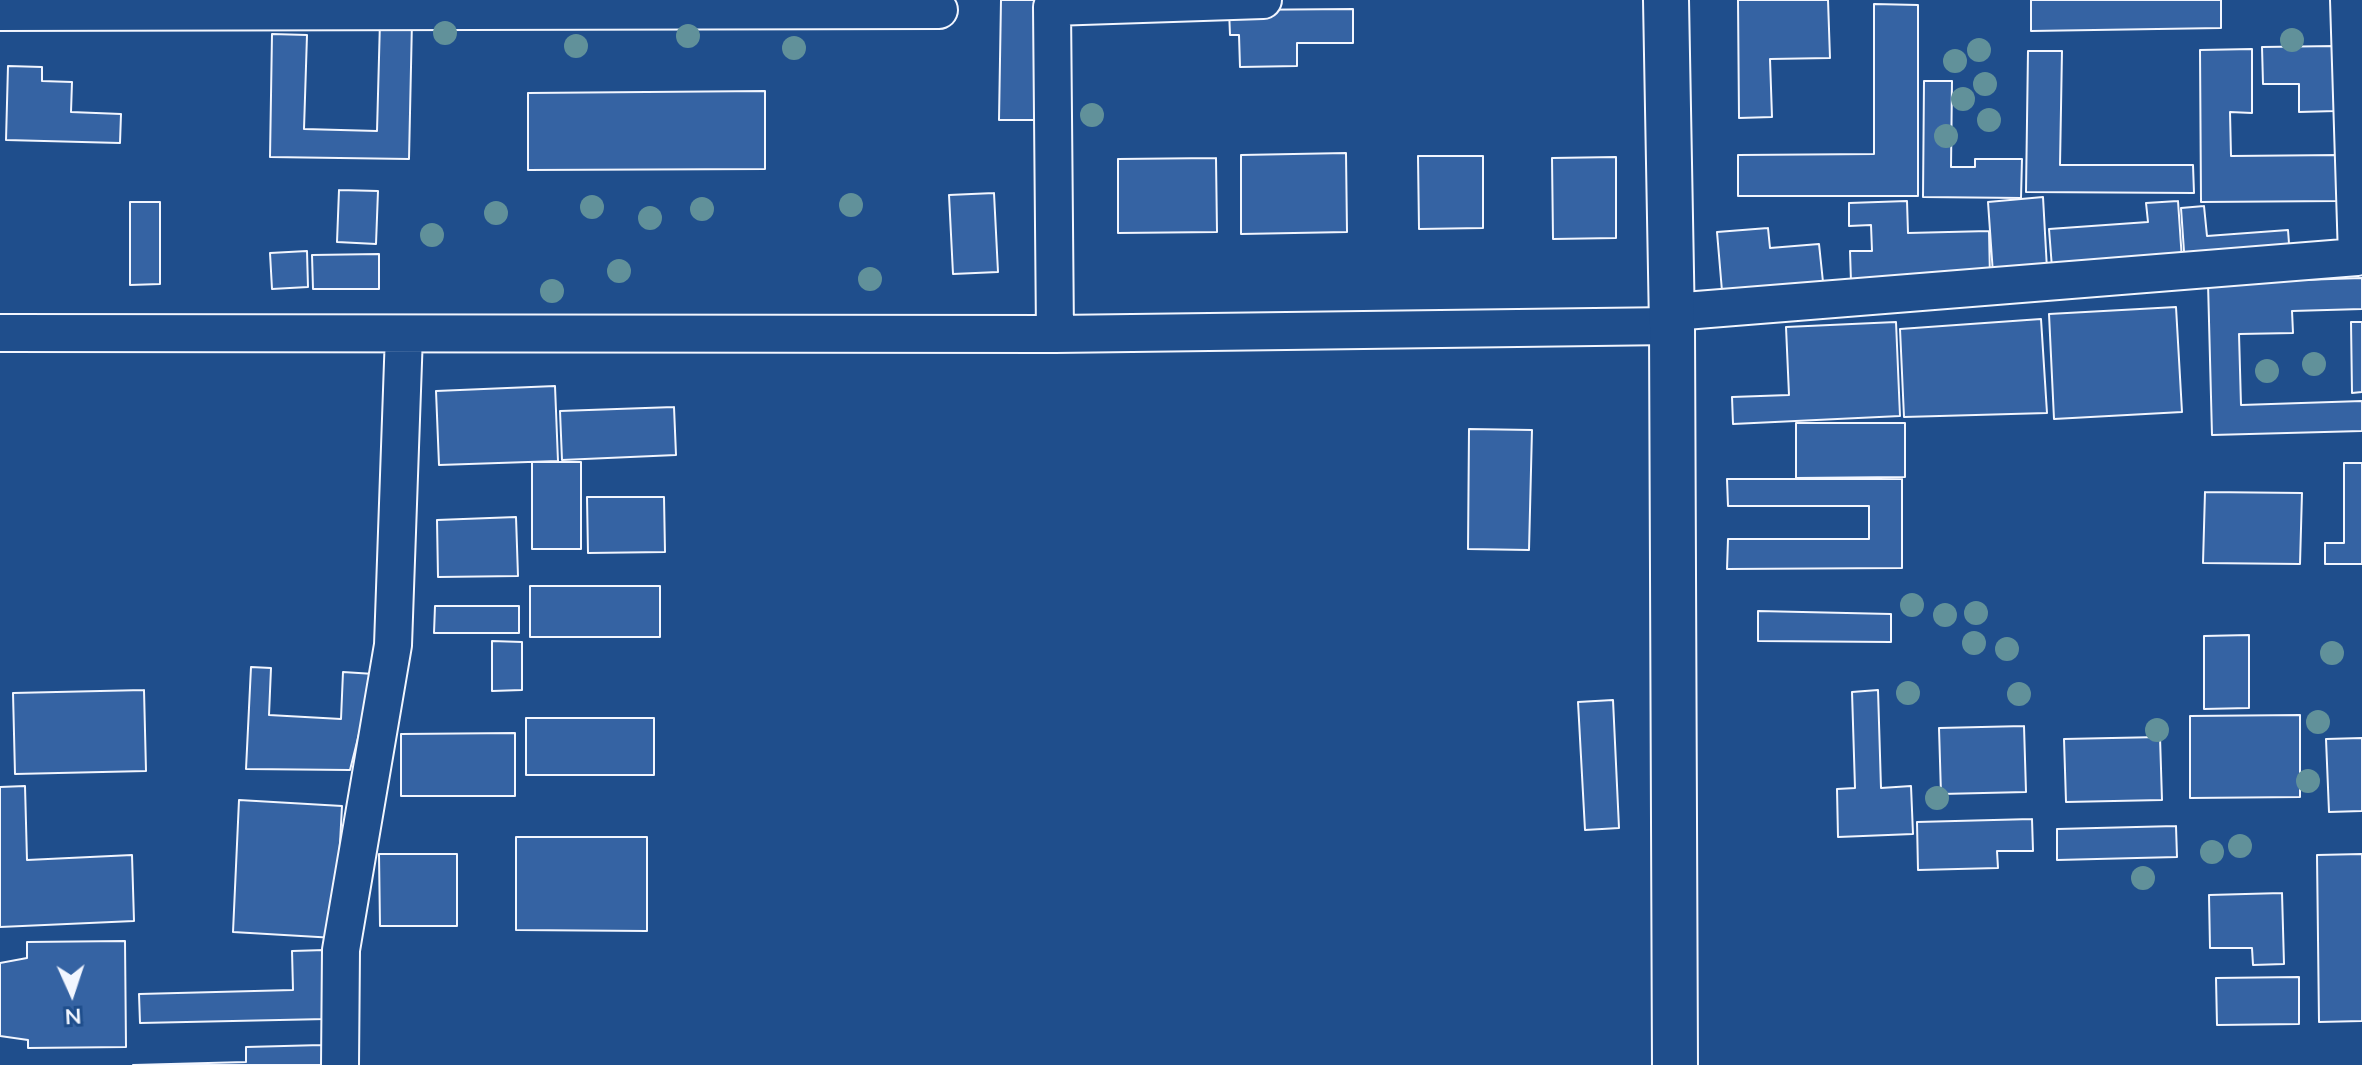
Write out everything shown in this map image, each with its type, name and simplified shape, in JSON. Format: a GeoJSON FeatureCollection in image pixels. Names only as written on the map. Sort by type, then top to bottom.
{"type":"FeatureCollection","features":[{"type":"Feature","properties":{"kind":"street"},"geometry":{"type":"LineString","coordinates":[[1055,334],[1052,7],[1263,0]]}},
{"type":"Feature","properties":{"kind":"street"},"geometry":{"type":"LineString","coordinates":[[1666,0],[1672,319],[1675,1065]]}},
{"type":"Feature","properties":{"kind":"street"},"geometry":{"type":"LineString","coordinates":[[0,333],[1055,334],[1672,319],[2357,257],[2349,0]]}},
{"type":"Feature","properties":{"kind":"street"},"geometry":{"type":"LineString","coordinates":[[0,12],[939,10]]}},
{"type":"Feature","properties":{"kind":"street"},"geometry":{"type":"LineString","coordinates":[[340,1065],[341,950],[393,645],[404,334]]}},
{"type":"Feature","properties":{"kind":"building"},"geometry":{"type":"Polygon","coordinates":[[[1001,0],[1039,0],[1038,120],[999,120],[1001,0]]]}},
{"type":"Feature","properties":{"kind":"building"},"geometry":{"type":"Polygon","coordinates":[[[1738,0],[1828,0],[1830,58],[1770,59],[1772,117],[1739,118],[1738,0]]]}},
{"type":"Feature","properties":{"kind":"building"},"geometry":{"type":"Polygon","coordinates":[[[2031,0],[2221,0],[2221,28],[2031,31],[2031,0]]]}},
{"type":"Feature","properties":{"kind":"building"},"geometry":{"type":"Polygon","coordinates":[[[1874,4],[1918,5],[1918,196],[1738,196],[1738,155],[1874,154],[1874,4]]]}},
{"type":"Feature","properties":{"kind":"building"},"geometry":{"type":"Polygon","coordinates":[[[1353,9],[1353,43],[1297,43],[1297,66],[1240,67],[1239,35],[1230,35],[1229,10],[1353,9]]]}},
{"type":"Feature","properties":{"kind":"building"},"geometry":{"type":"Polygon","coordinates":[[[380,21],[412,21],[409,159],[270,157],[272,34],[307,35],[304,129],[377,131],[380,21]]]}},
{"type":"Feature","properties":{"kind":"building"},"geometry":{"type":"Polygon","coordinates":[[[2335,46],[2336,111],[2299,112],[2299,84],[2263,84],[2262,47],[2335,46]]]}},
{"type":"Feature","properties":{"kind":"building"},"geometry":{"type":"Polygon","coordinates":[[[2252,49],[2252,113],[2230,112],[2231,156],[2339,155],[2339,201],[2201,202],[2200,50],[2252,49]]]}},
{"type":"Feature","properties":{"kind":"building"},"geometry":{"type":"Polygon","coordinates":[[[2028,51],[2062,51],[2060,165],[2193,165],[2194,193],[2026,192],[2028,51]]]}},
{"type":"Feature","properties":{"kind":"building"},"geometry":{"type":"Polygon","coordinates":[[[8,66],[42,67],[42,81],[72,82],[71,112],[121,114],[120,143],[6,140],[8,66]]]}},
{"type":"Feature","properties":{"kind":"building"},"geometry":{"type":"Polygon","coordinates":[[[1924,81],[1952,81],[1951,167],[1975,167],[1975,159],[2022,159],[2021,198],[1923,197],[1924,81]]]}},
{"type":"Feature","properties":{"kind":"building"},"geometry":{"type":"Polygon","coordinates":[[[765,91],[765,169],[528,170],[528,93],[765,91]]]}},
{"type":"Feature","properties":{"kind":"building"},"geometry":{"type":"Polygon","coordinates":[[[1346,153],[1347,232],[1241,234],[1241,155],[1346,153]]]}},
{"type":"Feature","properties":{"kind":"building"},"geometry":{"type":"Polygon","coordinates":[[[1418,156],[1483,156],[1483,228],[1419,229],[1418,156]]]}},
{"type":"Feature","properties":{"kind":"building"},"geometry":{"type":"Polygon","coordinates":[[[1616,157],[1616,238],[1553,239],[1552,158],[1616,157]]]}},
{"type":"Feature","properties":{"kind":"building"},"geometry":{"type":"Polygon","coordinates":[[[1216,158],[1217,232],[1118,233],[1118,159],[1216,158]]]}},
{"type":"Feature","properties":{"kind":"building"},"geometry":{"type":"Polygon","coordinates":[[[339,190],[378,191],[376,244],[337,242],[339,190]]]}},
{"type":"Feature","properties":{"kind":"building"},"geometry":{"type":"Polygon","coordinates":[[[994,193],[998,272],[953,274],[949,195],[994,193]]]}},
{"type":"Feature","properties":{"kind":"building"},"geometry":{"type":"Polygon","coordinates":[[[2043,197],[2047,269],[1993,274],[1988,202],[2043,197]]]}},
{"type":"Feature","properties":{"kind":"building"},"geometry":{"type":"Polygon","coordinates":[[[1907,201],[1908,233],[1989,231],[1990,278],[1851,282],[1850,251],[1872,251],[1871,225],[1849,226],[1849,203],[1907,201]]]}},
{"type":"Feature","properties":{"kind":"building"},"geometry":{"type":"Polygon","coordinates":[[[2178,201],[2182,260],[2052,268],[2049,229],[2148,222],[2146,203],[2178,201]]]}},
{"type":"Feature","properties":{"kind":"building"},"geometry":{"type":"Polygon","coordinates":[[[130,202],[160,202],[160,284],[130,285],[130,202]]]}},
{"type":"Feature","properties":{"kind":"building"},"geometry":{"type":"Polygon","coordinates":[[[2204,206],[2207,236],[2288,230],[2290,257],[2185,266],[2181,208],[2204,206]]]}},
{"type":"Feature","properties":{"kind":"building"},"geometry":{"type":"Polygon","coordinates":[[[1768,228],[1770,248],[1819,244],[1823,282],[1722,291],[1717,232],[1768,228]]]}},
{"type":"Feature","properties":{"kind":"building"},"geometry":{"type":"Polygon","coordinates":[[[307,251],[308,287],[272,289],[270,253],[307,251]]]}},
{"type":"Feature","properties":{"kind":"building"},"geometry":{"type":"Polygon","coordinates":[[[379,254],[379,289],[313,289],[312,255],[379,254]]]}},
{"type":"Feature","properties":{"kind":"building"},"geometry":{"type":"Polygon","coordinates":[[[2362,278],[2362,309],[2292,311],[2293,333],[2239,334],[2241,405],[2362,401],[2362,431],[2212,435],[2208,283],[2362,278]]]}},
{"type":"Feature","properties":{"kind":"building"},"geometry":{"type":"Polygon","coordinates":[[[2176,307],[2182,412],[2054,419],[2049,314],[2176,307]]]}},
{"type":"Feature","properties":{"kind":"building"},"geometry":{"type":"Polygon","coordinates":[[[2041,319],[2047,413],[1904,417],[1900,329],[2041,319]]]}},
{"type":"Feature","properties":{"kind":"building"},"geometry":{"type":"Polygon","coordinates":[[[1896,322],[1900,416],[1733,424],[1732,397],[1789,395],[1786,327],[1896,322]]]}},
{"type":"Feature","properties":{"kind":"building"},"geometry":{"type":"Polygon","coordinates":[[[2351,322],[2362,322],[2362,392],[2352,393],[2351,322]]]}},
{"type":"Feature","properties":{"kind":"building"},"geometry":{"type":"Polygon","coordinates":[[[555,386],[558,461],[439,465],[436,391],[555,386]]]}},
{"type":"Feature","properties":{"kind":"building"},"geometry":{"type":"Polygon","coordinates":[[[674,407],[676,455],[562,460],[560,411],[674,407]]]}},
{"type":"Feature","properties":{"kind":"building"},"geometry":{"type":"Polygon","coordinates":[[[1796,423],[1905,423],[1905,477],[1796,478],[1796,423]]]}},
{"type":"Feature","properties":{"kind":"building"},"geometry":{"type":"Polygon","coordinates":[[[1469,429],[1532,430],[1529,550],[1468,549],[1469,429]]]}},
{"type":"Feature","properties":{"kind":"building"},"geometry":{"type":"Polygon","coordinates":[[[532,462],[581,462],[581,549],[532,549],[532,462]]]}},
{"type":"Feature","properties":{"kind":"building"},"geometry":{"type":"Polygon","coordinates":[[[2344,463],[2362,463],[2362,564],[2325,564],[2325,543],[2344,543],[2344,463]]]}},
{"type":"Feature","properties":{"kind":"building"},"geometry":{"type":"Polygon","coordinates":[[[1727,479],[1902,479],[1902,568],[1727,569],[1728,539],[1869,539],[1869,506],[1728,506],[1727,479]]]}},
{"type":"Feature","properties":{"kind":"building"},"geometry":{"type":"Polygon","coordinates":[[[2205,492],[2302,493],[2300,564],[2203,563],[2205,492]]]}},
{"type":"Feature","properties":{"kind":"building"},"geometry":{"type":"Polygon","coordinates":[[[587,497],[664,497],[665,552],[588,553],[587,497]]]}},
{"type":"Feature","properties":{"kind":"building"},"geometry":{"type":"Polygon","coordinates":[[[516,517],[518,576],[438,577],[437,520],[516,517]]]}},
{"type":"Feature","properties":{"kind":"building"},"geometry":{"type":"Polygon","coordinates":[[[530,586],[660,586],[660,637],[530,637],[530,586]]]}},
{"type":"Feature","properties":{"kind":"building"},"geometry":{"type":"Polygon","coordinates":[[[435,606],[519,606],[519,633],[434,633],[435,606]]]}},
{"type":"Feature","properties":{"kind":"building"},"geometry":{"type":"Polygon","coordinates":[[[1758,611],[1891,614],[1891,642],[1758,641],[1758,611]]]}},
{"type":"Feature","properties":{"kind":"building"},"geometry":{"type":"Polygon","coordinates":[[[2249,635],[2249,708],[2204,709],[2204,636],[2249,635]]]}},
{"type":"Feature","properties":{"kind":"building"},"geometry":{"type":"Polygon","coordinates":[[[492,641],[522,642],[522,690],[492,691],[492,641]]]}},
{"type":"Feature","properties":{"kind":"building"},"geometry":{"type":"Polygon","coordinates":[[[251,667],[271,668],[269,715],[341,719],[343,672],[374,674],[350,770],[246,769],[251,667]]]}},
{"type":"Feature","properties":{"kind":"building"},"geometry":{"type":"Polygon","coordinates":[[[144,690],[146,771],[15,774],[13,693],[144,690]]]}},
{"type":"Feature","properties":{"kind":"building"},"geometry":{"type":"Polygon","coordinates":[[[1878,690],[1881,788],[1911,786],[1913,834],[1838,837],[1837,789],[1855,788],[1852,692],[1878,690]]]}},
{"type":"Feature","properties":{"kind":"building"},"geometry":{"type":"Polygon","coordinates":[[[1613,700],[1619,828],[1585,830],[1578,702],[1613,700]]]}},
{"type":"Feature","properties":{"kind":"building"},"geometry":{"type":"Polygon","coordinates":[[[2300,715],[2300,797],[2190,798],[2190,716],[2300,715]]]}},
{"type":"Feature","properties":{"kind":"building"},"geometry":{"type":"Polygon","coordinates":[[[526,718],[654,718],[654,775],[526,775],[526,718]]]}},
{"type":"Feature","properties":{"kind":"building"},"geometry":{"type":"Polygon","coordinates":[[[2024,726],[2026,792],[1941,794],[1939,728],[2024,726]]]}},
{"type":"Feature","properties":{"kind":"building"},"geometry":{"type":"Polygon","coordinates":[[[515,733],[515,796],[401,796],[401,734],[515,733]]]}},
{"type":"Feature","properties":{"kind":"building"},"geometry":{"type":"Polygon","coordinates":[[[2160,737],[2162,800],[2066,802],[2064,739],[2160,737]]]}},
{"type":"Feature","properties":{"kind":"building"},"geometry":{"type":"Polygon","coordinates":[[[2362,738],[2362,811],[2329,812],[2326,739],[2362,738]]]}},
{"type":"Feature","properties":{"kind":"building"},"geometry":{"type":"Polygon","coordinates":[[[25,786],[27,860],[132,855],[134,921],[0,927],[0,787],[25,786]]]}},
{"type":"Feature","properties":{"kind":"building"},"geometry":{"type":"Polygon","coordinates":[[[239,800],[342,806],[335,938],[233,932],[239,800]]]}},
{"type":"Feature","properties":{"kind":"building"},"geometry":{"type":"Polygon","coordinates":[[[2032,819],[2033,851],[1997,851],[1998,868],[1918,870],[1917,822],[2032,819]]]}},
{"type":"Feature","properties":{"kind":"building"},"geometry":{"type":"Polygon","coordinates":[[[2176,826],[2177,857],[2057,860],[2057,829],[2176,826]]]}},
{"type":"Feature","properties":{"kind":"building"},"geometry":{"type":"Polygon","coordinates":[[[516,837],[647,837],[647,931],[516,930],[516,837]]]}},
{"type":"Feature","properties":{"kind":"building"},"geometry":{"type":"Polygon","coordinates":[[[379,854],[457,854],[457,926],[380,926],[379,854]]]}},
{"type":"Feature","properties":{"kind":"building"},"geometry":{"type":"Polygon","coordinates":[[[2362,854],[2362,1021],[2319,1022],[2317,855],[2362,854]]]}},
{"type":"Feature","properties":{"kind":"building"},"geometry":{"type":"Polygon","coordinates":[[[2282,893],[2284,964],[2253,965],[2252,948],[2210,948],[2209,895],[2282,893]]]}},
{"type":"Feature","properties":{"kind":"building"},"geometry":{"type":"Polygon","coordinates":[[[125,941],[126,1047],[28,1048],[28,1040],[0,1036],[0,963],[27,958],[27,942],[125,941]]]}},
{"type":"Feature","properties":{"kind":"building"},"geometry":{"type":"Polygon","coordinates":[[[325,950],[326,1019],[140,1023],[139,994],[293,990],[292,951],[325,950]]]}},
{"type":"Feature","properties":{"kind":"building"},"geometry":{"type":"Polygon","coordinates":[[[2299,977],[2299,1024],[2217,1025],[2216,978],[2299,977]]]}},
{"type":"Feature","properties":{"kind":"building"},"geometry":{"type":"Polygon","coordinates":[[[322,1045],[323,1065],[133,1065],[246,1062],[246,1047],[322,1045]]]}}]}
